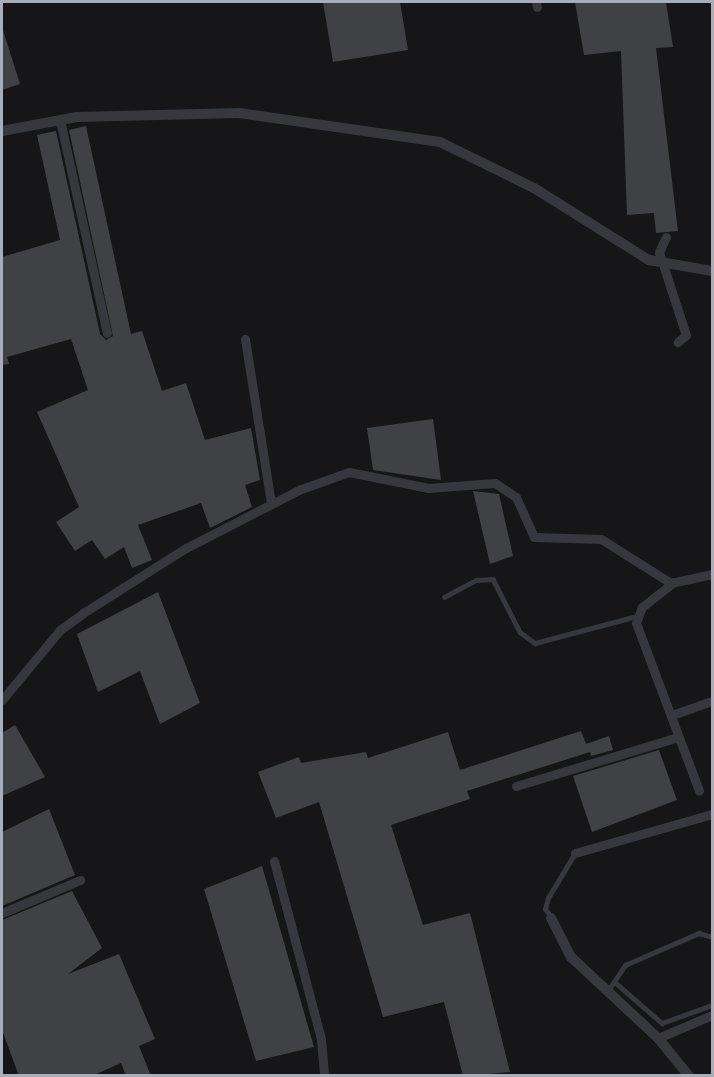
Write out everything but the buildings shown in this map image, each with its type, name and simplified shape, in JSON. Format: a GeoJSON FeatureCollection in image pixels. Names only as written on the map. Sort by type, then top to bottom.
{"type":"FeatureCollection","features":[{"type":"Feature","properties":{"kind":"street"},"geometry":{"type":"LineString","coordinates":[[2,130],[60,120],[239,113],[440,142],[534,188],[661,263],[712,271]]}},
{"type":"Feature","properties":{"kind":"street"},"geometry":{"type":"LineString","coordinates":[[60,120],[107,333]]}},
{"type":"Feature","properties":{"kind":"street"},"geometry":{"type":"LineString","coordinates":[[666,237],[661,263],[686,335],[678,342]]}},
{"type":"Feature","properties":{"kind":"street"},"geometry":{"type":"LineString","coordinates":[[245,339],[271,504]]}},
{"type":"Feature","properties":{"kind":"street"},"geometry":{"type":"LineString","coordinates":[[2,700],[54,637],[83,613],[186,548],[271,504],[349,472],[428,488],[495,483],[516,497],[534,537],[601,538],[674,582]]}},
{"type":"Feature","properties":{"kind":"street"},"geometry":{"type":"LineString","coordinates":[[699,791],[637,616],[674,582],[712,574]]}},
{"type":"Feature","properties":{"kind":"street"},"geometry":{"type":"LineString","coordinates":[[672,715],[712,701]]}},
{"type":"Feature","properties":{"kind":"street"},"geometry":{"type":"LineString","coordinates":[[516,786],[678,737]]}},
{"type":"Feature","properties":{"kind":"street"},"geometry":{"type":"LineString","coordinates":[[575,852],[712,814]]}},
{"type":"Feature","properties":{"kind":"street"},"geometry":{"type":"LineString","coordinates":[[274,861],[321,1039],[324,1076]]}},
{"type":"Feature","properties":{"kind":"street"},"geometry":{"type":"LineString","coordinates":[[2,914],[80,880]]}},
{"type":"Feature","properties":{"kind":"street"},"geometry":{"type":"LineString","coordinates":[[551,918],[571,957],[658,1038],[689,1076]]}},
{"type":"Feature","properties":{"kind":"street"},"geometry":{"type":"LineString","coordinates":[[658,1038],[712,1015]]}},
{"type":"Feature","properties":{"kind":"lane"},"geometry":{"type":"LineString","coordinates":[[444,597],[476,580],[493,579],[520,632],[535,643],[637,616]]}},
{"type":"Feature","properties":{"kind":"lane"},"geometry":{"type":"LineString","coordinates":[[551,918],[545,909],[548,898],[575,852]]}},
{"type":"Feature","properties":{"kind":"lane"},"geometry":{"type":"LineString","coordinates":[[606,990],[617,984],[625,965],[699,933],[712,937]]}},
{"type":"Feature","properties":{"kind":"lane"},"geometry":{"type":"LineString","coordinates":[[617,984],[662,1023],[712,1005]]}}]}
